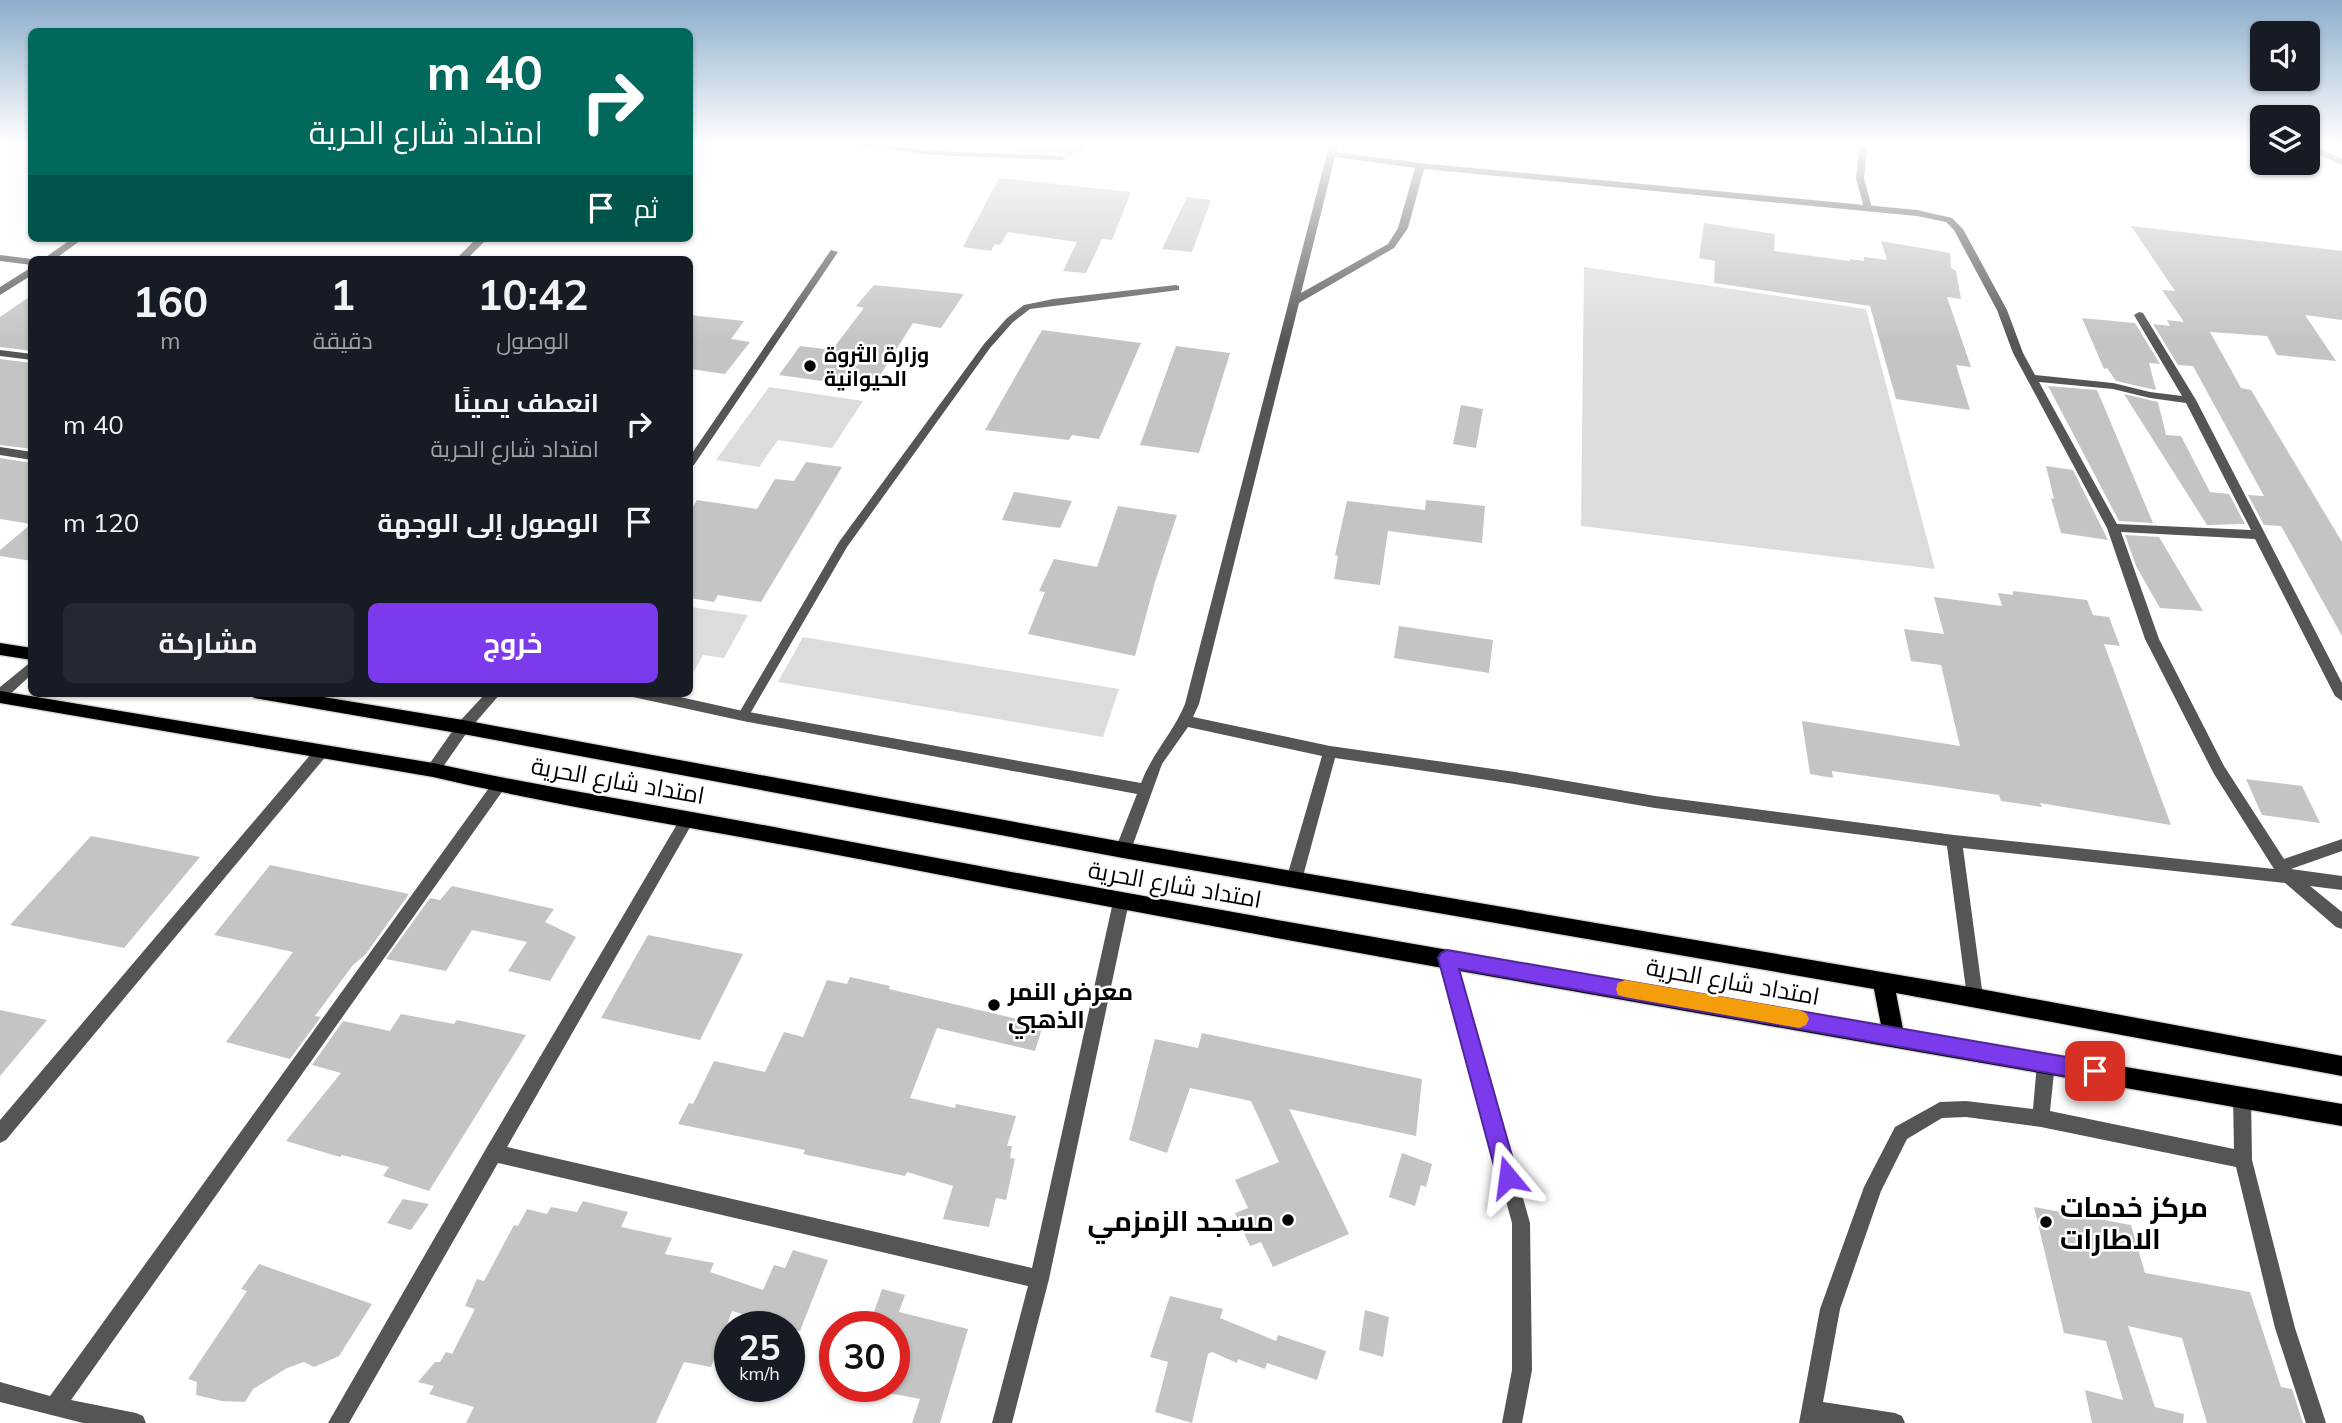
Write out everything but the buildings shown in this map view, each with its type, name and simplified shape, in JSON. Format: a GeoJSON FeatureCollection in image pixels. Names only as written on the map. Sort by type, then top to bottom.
{"type":"FeatureCollection","features":[{"type":"Feature","properties":{"kind":"main road"},"geometry":{"type":"LineString","coordinates":[[0,649],[28,653]]}},
{"type":"Feature","properties":{"kind":"main road","name":"امتداد شارع الحرية"},"geometry":{"type":"LineString","coordinates":[[0,696],[433,770],[499,785],[688,818],[1121,902],[2342,1115]]}},
{"type":"Feature","properties":{"kind":"main road","name":"امتداد شارع الحرية"},"geometry":{"type":"LineString","coordinates":[[284,697],[463,727],[1123,850],[1975,997],[2342,1066]]}},
{"type":"Feature","properties":{"kind":"main road"},"geometry":{"type":"LineString","coordinates":[[1883,981],[1894,1035]]}},
{"type":"Feature","properties":{"kind":"street"},"geometry":{"type":"LineString","coordinates":[[1123,850],[1156,762],[1185,721],[1318,208]]}},
{"type":"Feature","properties":{"kind":"street"},"geometry":{"type":"LineString","coordinates":[[1294,301],[1391,246],[1403,228],[1408,208]]}},
{"type":"Feature","properties":{"kind":"street"},"geometry":{"type":"LineString","coordinates":[[1871,208],[1949,220],[1958,229],[2001,310],[2018,353],[2034,378],[2113,528],[2151,639],[2219,770],[2284,871],[2342,922]]}},
{"type":"Feature","properties":{"kind":"street"},"geometry":{"type":"LineString","coordinates":[[52,256],[73,242]]}},
{"type":"Feature","properties":{"kind":"street"},"geometry":{"type":"LineString","coordinates":[[464,256],[479,242]]}},
{"type":"Feature","properties":{"kind":"street"},"geometry":{"type":"LineString","coordinates":[[0,258],[28,262]]}},
{"type":"Feature","properties":{"kind":"street"},"geometry":{"type":"LineString","coordinates":[[0,292],[28,273]]}},
{"type":"Feature","properties":{"kind":"street"},"geometry":{"type":"LineString","coordinates":[[2138,315],[2190,400],[2342,696]]}},
{"type":"Feature","properties":{"kind":"street"},"geometry":{"type":"LineString","coordinates":[[0,353],[28,356]]}},
{"type":"Feature","properties":{"kind":"street"},"geometry":{"type":"LineString","coordinates":[[2034,378],[2113,386],[2150,395],[2190,400]]}},
{"type":"Feature","properties":{"kind":"street"},"geometry":{"type":"LineString","coordinates":[[0,451],[28,455]]}},
{"type":"Feature","properties":{"kind":"street"},"geometry":{"type":"LineString","coordinates":[[2113,528],[2260,535]]}},
{"type":"Feature","properties":{"kind":"street"},"geometry":{"type":"LineString","coordinates":[[0,696],[28,670]]}},
{"type":"Feature","properties":{"kind":"street"},"geometry":{"type":"LineString","coordinates":[[433,770],[463,727],[490,697]]}},
{"type":"Feature","properties":{"kind":"street"},"geometry":{"type":"LineString","coordinates":[[656,697],[743,716],[1144,789]]}},
{"type":"Feature","properties":{"kind":"street"},"geometry":{"type":"LineString","coordinates":[[1185,721],[1329,752],[1515,778],[1655,802],[1954,841],[2284,871],[2342,883]]}},
{"type":"Feature","properties":{"kind":"street"},"geometry":{"type":"LineString","coordinates":[[0,1134],[322,751]]}},
{"type":"Feature","properties":{"kind":"street"},"geometry":{"type":"LineString","coordinates":[[1294,880],[1329,752]]}},
{"type":"Feature","properties":{"kind":"street"},"geometry":{"type":"LineString","coordinates":[[54,1407],[499,785]]}},
{"type":"Feature","properties":{"kind":"street"},"geometry":{"type":"LineString","coordinates":[[338,1423],[688,818]]}},
{"type":"Feature","properties":{"kind":"street"},"geometry":{"type":"LineString","coordinates":[[1954,841],[1975,997]]}},
{"type":"Feature","properties":{"kind":"street"},"geometry":{"type":"LineString","coordinates":[[2284,871],[2342,845]]}},
{"type":"Feature","properties":{"kind":"street"},"geometry":{"type":"LineString","coordinates":[[1002,1423],[1039,1279],[1121,902]]}},
{"type":"Feature","properties":{"kind":"street"},"geometry":{"type":"LineString","coordinates":[[1447,958],[1521,1223],[1522,1370],[1512,1423]]}},
{"type":"Feature","properties":{"kind":"street"},"geometry":{"type":"LineString","coordinates":[[2041,1118],[2046,1063]]}},
{"type":"Feature","properties":{"kind":"street"},"geometry":{"type":"LineString","coordinates":[[2242,1098],[2243,1160],[2285,1328],[2316,1423]]}},
{"type":"Feature","properties":{"kind":"street"},"geometry":{"type":"LineString","coordinates":[[1895,1423],[1810,1417],[1830,1309],[1872,1187],[1901,1133],[1940,1110],[1966,1110],[2041,1118],[2243,1160]]}},
{"type":"Feature","properties":{"kind":"street"},"geometry":{"type":"LineString","coordinates":[[493,1153],[1039,1279]]}},
{"type":"Feature","properties":{"kind":"street"},"geometry":{"type":"LineString","coordinates":[[0,1392],[94,1419],[136,1423]]}},
{"type":"Feature","properties":{"kind":"lane"},"geometry":{"type":"LineString","coordinates":[[693,459],[834,252]]}},
{"type":"Feature","properties":{"kind":"lane"},"geometry":{"type":"LineString","coordinates":[[743,716],[844,545],[987,346],[1010,320],[1027,307],[1176,288]]}},
{"type":"Feature","properties":{"kind":"shaded area"},"geometry":{"type":"Polygon","coordinates":[[[1584,267],[1866,309],[1935,569],[1581,526],[1584,267]]]}},
{"type":"Feature","properties":{"kind":"shaded area"},"geometry":{"type":"Polygon","coordinates":[[[769,387],[863,401],[832,448],[778,440],[759,467],[716,460],[769,387]]]}},
{"type":"Feature","properties":{"kind":"shaded area"},"geometry":{"type":"Polygon","coordinates":[[[693,607],[748,615],[724,658],[703,655],[694,671],[693,607]]]}},
{"type":"Feature","properties":{"kind":"shaded area"},"geometry":{"type":"Polygon","coordinates":[[[803,637],[1119,689],[1103,737],[778,682],[803,637]]]}},
{"type":"Feature","properties":{"kind":"slow traffic"},"geometry":{"type":"LineString","coordinates":[[1625,989],[1799,1019]]}},
{"type":"Feature","properties":{"kind":"place","name":"وزارة الثروة الحيوانية"},"geometry":{"type":"Point","coordinates":[810,366]}},
{"type":"Feature","properties":{"kind":"place","name":"معرض النمر الذهبي"},"geometry":{"type":"Point","coordinates":[994,1005]}},
{"type":"Feature","properties":{"kind":"place","name":"مسجد الزمزمي"},"geometry":{"type":"Point","coordinates":[1288,1220]}},
{"type":"Feature","properties":{"kind":"place","name":"مركز خدمات الاطارات"},"geometry":{"type":"Point","coordinates":[2046,1222]}},
{"type":"Feature","properties":{"kind":"route"},"geometry":{"type":"LineString","coordinates":[[1508,1177],[1447,958],[2095,1071]]}}]}
